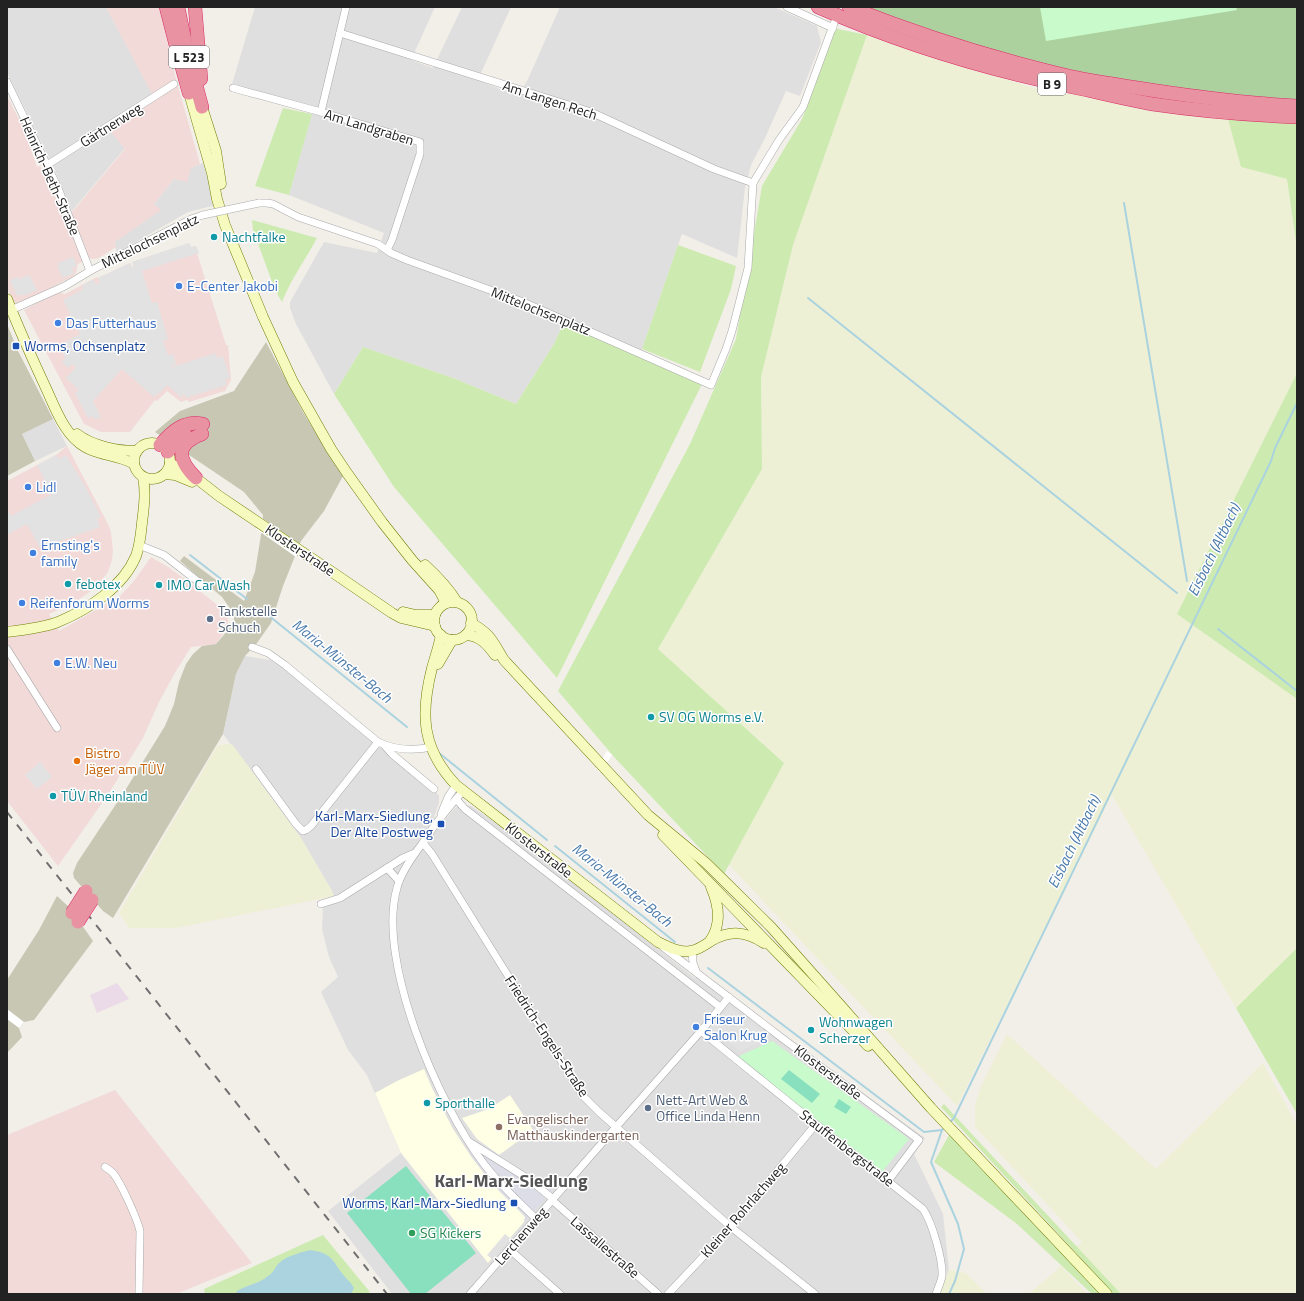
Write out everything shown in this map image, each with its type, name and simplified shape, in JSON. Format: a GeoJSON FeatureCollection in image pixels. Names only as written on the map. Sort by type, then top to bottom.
{"type":"FeatureCollection","features":[{"type":"Feature","properties":{"kind":"highway","name":"L 523"},"geometry":{"type":"LineString","coordinates":[[166,7],[190,93]]}},
{"type":"Feature","properties":{"kind":"highway","name":"L 523"},"geometry":{"type":"LineString","coordinates":[[178,7],[188,55],[202,107]]}},
{"type":"Feature","properties":{"kind":"highway"},"geometry":{"type":"LineString","coordinates":[[195,7],[202,107]]}},
{"type":"Feature","properties":{"kind":"highway","name":"B 9"},"geometry":{"type":"LineString","coordinates":[[818,7],[882,33],[941,53],[1035,80],[1158,104],[1193,109],[1297,117]]}},
{"type":"Feature","properties":{"kind":"highway","name":"B 9"},"geometry":{"type":"LineString","coordinates":[[849,7],[918,33],[1005,60],[1062,75],[1210,100],[1297,106]]}},
{"type":"Feature","properties":{"kind":"highway"},"geometry":{"type":"LineString","coordinates":[[166,453],[180,436],[203,429],[184,447],[182,452],[183,462],[186,468],[196,478]]}},
{"type":"Feature","properties":{"kind":"highway"},"geometry":{"type":"LineString","coordinates":[[75,917],[89,895]]}},
{"type":"Feature","properties":{"kind":"main road","name":"L 523"},"geometry":{"type":"LineString","coordinates":[[190,93],[225,225],[265,322],[290,375],[331,449],[387,528],[412,560],[452,603],[463,605],[469,611],[471,623]]}},
{"type":"Feature","properties":{"kind":"main road","name":"L 523"},"geometry":{"type":"LineString","coordinates":[[202,107],[216,151],[224,202],[241,250],[270,320],[301,384],[335,444],[374,502],[413,552],[448,587],[452,603]]}},
{"type":"Feature","properties":{"kind":"main road"},"geometry":{"type":"LineString","coordinates":[[7,299],[62,421],[73,436],[85,447],[102,454],[124,458],[134,464]]}},
{"type":"Feature","properties":{"kind":"main road"},"geometry":{"type":"LineString","coordinates":[[62,421],[88,441],[126,451],[137,451]]}},
{"type":"Feature","properties":{"kind":"main road"},"geometry":{"type":"LineString","coordinates":[[7,632],[29,629],[58,622],[106,594],[122,578],[132,563],[139,545],[144,513],[145,489],[143,477],[138,473],[134,464],[134,457],[137,451],[142,447],[147,444],[154,443],[166,453],[169,467],[160,477],[144,513]]}},
{"type":"Feature","properties":{"kind":"main road","name":"Klosterstraße"},"geometry":{"type":"LineString","coordinates":[[166,453],[219,496],[401,618],[435,626]]}},
{"type":"Feature","properties":{"kind":"main road","name":"Klosterstraße"},"geometry":{"type":"LineString","coordinates":[[143,477],[147,479],[175,475],[219,496]]}},
{"type":"Feature","properties":{"kind":"main road"},"geometry":{"type":"LineString","coordinates":[[452,603],[441,606],[435,615],[435,626],[441,635],[452,640],[458,639],[466,634],[471,623],[485,631],[492,639],[504,660],[600,766],[648,814],[706,863],[771,928],[941,1119],[1107,1294]]}},
{"type":"Feature","properties":{"kind":"main road","name":"Klosterstraße"},"geometry":{"type":"LineString","coordinates":[[381,605],[407,613],[435,615]]}},
{"type":"Feature","properties":{"kind":"main road"},"geometry":{"type":"LineString","coordinates":[[466,634],[475,636],[484,641],[495,655],[772,948],[909,1088],[931,1108]]}},
{"type":"Feature","properties":{"kind":"main road","name":"Klosterstraße"},"geometry":{"type":"LineString","coordinates":[[441,635],[427,692],[425,716],[427,732],[435,758],[458,792],[658,942],[675,950],[692,951]]}},
{"type":"Feature","properties":{"kind":"main road","name":"Klosterstraße"},"geometry":{"type":"LineString","coordinates":[[430,680],[452,640]]}},
{"type":"Feature","properties":{"kind":"main road"},"geometry":{"type":"LineString","coordinates":[[708,881],[714,894],[718,914],[716,931],[708,943]]}},
{"type":"Feature","properties":{"kind":"main road"},"geometry":{"type":"LineString","coordinates":[[692,951],[723,935],[737,933],[745,934],[758,939],[772,948]]}},
{"type":"Feature","properties":{"kind":"street"},"geometry":{"type":"LineString","coordinates":[[321,112],[346,7]]}},
{"type":"Feature","properties":{"kind":"street","name":"Mittelochsenplatz"},"geometry":{"type":"LineString","coordinates":[[12,310],[65,286],[90,271],[191,219],[263,202],[273,204],[303,218],[378,244],[391,253],[407,260],[523,302],[711,385],[732,331],[748,268],[753,183],[779,140],[803,107],[834,25],[787,7]]}},
{"type":"Feature","properties":{"kind":"street","name":"Am Langen Rech"},"geometry":{"type":"LineString","coordinates":[[340,33],[591,112],[714,169],[753,183]]}},
{"type":"Feature","properties":{"kind":"street","name":"Heinrich-Beth-Straße"},"geometry":{"type":"LineString","coordinates":[[7,82],[58,188],[90,271]]}},
{"type":"Feature","properties":{"kind":"street","name":"Gärtnerweg"},"geometry":{"type":"LineString","coordinates":[[47,165],[174,84]]}},
{"type":"Feature","properties":{"kind":"street","name":"Am Landgraben"},"geometry":{"type":"LineString","coordinates":[[233,88],[321,112],[420,142],[420,154],[392,240],[387,250]]}},
{"type":"Feature","properties":{"kind":"street"},"geometry":{"type":"LineString","coordinates":[[139,545],[164,555],[205,587]]}},
{"type":"Feature","properties":{"kind":"street"},"geometry":{"type":"LineString","coordinates":[[252,647],[268,653],[284,665],[378,742],[385,745],[416,750],[431,747]]}},
{"type":"Feature","properties":{"kind":"street"},"geometry":{"type":"LineString","coordinates":[[7,649],[57,728]]}},
{"type":"Feature","properties":{"kind":"street"},"geometry":{"type":"LineString","coordinates":[[256,769],[296,824],[303,831],[311,826],[378,742]]}},
{"type":"Feature","properties":{"kind":"street"},"geometry":{"type":"LineString","coordinates":[[385,745],[392,754],[434,789]]}},
{"type":"Feature","properties":{"kind":"street"},"geometry":{"type":"LineString","coordinates":[[438,821],[447,799],[458,792]]}},
{"type":"Feature","properties":{"kind":"street"},"geometry":{"type":"LineString","coordinates":[[458,792],[415,853],[399,881],[394,903],[392,923],[398,968],[410,1015],[420,1042],[438,1085],[468,1140],[492,1175],[536,1219]]}},
{"type":"Feature","properties":{"kind":"street"},"geometry":{"type":"LineString","coordinates":[[458,792],[465,809],[720,1007]]}},
{"type":"Feature","properties":{"kind":"street","name":"Friedrich-Engels-Straße"},"geometry":{"type":"LineString","coordinates":[[423,843],[432,854],[583,1096],[599,1112],[731,1228],[814,1294]]}},
{"type":"Feature","properties":{"kind":"street"},"geometry":{"type":"LineString","coordinates":[[321,904],[340,898],[386,868],[415,853]]}},
{"type":"Feature","properties":{"kind":"street"},"geometry":{"type":"LineString","coordinates":[[386,868],[399,881]]}},
{"type":"Feature","properties":{"kind":"street","name":"Klosterstraße"},"geometry":{"type":"LineString","coordinates":[[658,942],[685,965],[696,971],[788,1043],[919,1140],[888,1181]]}},
{"type":"Feature","properties":{"kind":"street"},"geometry":{"type":"LineString","coordinates":[[692,951],[693,963],[696,971]]}},
{"type":"Feature","properties":{"kind":"street","name":"Lerchenweg"},"geometry":{"type":"LineString","coordinates":[[470,1294],[701,1031],[729,997]]}},
{"type":"Feature","properties":{"kind":"street","name":"Stauffenbergstraße"},"geometry":{"type":"LineString","coordinates":[[701,1031],[923,1209],[927,1215],[934,1236],[941,1264],[942,1276],[936,1294]]}},
{"type":"Feature","properties":{"kind":"street","name":"Kleiner Rohrlachweg"},"geometry":{"type":"LineString","coordinates":[[668,1294],[731,1228],[816,1124]]}},
{"type":"Feature","properties":{"kind":"street","name":"Lassallestraße"},"geometry":{"type":"LineString","coordinates":[[468,1140],[478,1148],[530,1180],[658,1294]]}},
{"type":"Feature","properties":{"kind":"street"},"geometry":{"type":"LineString","coordinates":[[105,1167],[113,1172],[119,1182],[138,1223],[140,1231],[139,1294]]}},
{"type":"Feature","properties":{"kind":"street"},"geometry":{"type":"LineString","coordinates":[[509,1250],[560,1294]]}},
{"type":"Feature","properties":{"kind":"shaded area"},"geometry":{"type":"Polygon","coordinates":[[[7,7],[106,7],[154,97],[107,127],[125,148],[72,211],[55,170],[7,72],[7,7]]]}},
{"type":"Feature","properties":{"kind":"shaded area"},"geometry":{"type":"Polygon","coordinates":[[[106,7],[159,7],[176,79],[200,164],[191,168],[187,182],[174,179],[154,204],[161,210],[115,242],[116,247],[99,258],[89,258],[78,264],[76,273],[72,277],[19,304],[14,302],[7,288],[7,96],[23,127],[37,167],[40,166],[55,196],[63,217],[73,211],[125,149],[107,127],[152,94],[106,7]]]}},
{"type":"Feature","properties":{"kind":"shaded area"},"geometry":{"type":"Polygon","coordinates":[[[255,7],[435,7],[411,60],[433,68],[462,7],[511,7],[477,80],[518,96],[528,79],[560,7],[774,7],[817,26],[821,42],[800,96],[786,91],[751,165],[745,188],[737,258],[682,234],[641,352],[566,318],[554,344],[516,404],[453,378],[363,347],[334,394],[296,324],[290,308],[290,302],[324,242],[377,253],[384,233],[289,195],[314,106],[232,84],[255,7]]]}},
{"type":"Feature","properties":{"kind":"shaded area"},"geometry":{"type":"Polygon","coordinates":[[[867,35],[1034,88],[1228,119],[1241,166],[1287,179],[1297,249],[1297,373],[1177,614],[1297,699],[1297,948],[1236,1008],[1112,795],[957,1106],[729,865],[784,763],[658,649],[762,469],[761,377],[793,245],[867,35]]]}},
{"type":"Feature","properties":{"kind":"shaded area"},"geometry":{"type":"Polygon","coordinates":[[[203,163],[216,205],[188,212],[117,253],[114,242],[160,210],[154,204],[174,179],[191,168],[203,163]]]}},
{"type":"Feature","properties":{"kind":"shaded area"},"geometry":{"type":"Polygon","coordinates":[[[189,243],[191,247],[196,246],[199,253],[197,253],[226,345],[228,345],[231,380],[225,391],[189,402],[187,400],[181,402],[167,391],[157,401],[155,400],[130,432],[101,432],[84,424],[24,310],[57,292],[65,294],[97,277],[98,278],[130,263],[132,267],[134,266],[132,262],[189,243]]]}},
{"type":"Feature","properties":{"kind":"shaded area"},"geometry":{"type":"Polygon","coordinates":[[[189,243],[191,247],[196,246],[199,253],[142,271],[152,303],[157,302],[168,339],[163,341],[168,355],[173,354],[176,365],[171,366],[173,372],[172,367],[216,353],[217,358],[223,356],[230,378],[225,379],[227,385],[186,398],[184,394],[181,397],[167,385],[154,397],[122,369],[93,401],[101,417],[95,420],[93,416],[88,418],[75,393],[79,390],[66,378],[76,367],[72,364],[68,368],[62,362],[65,358],[63,353],[66,351],[62,344],[80,334],[63,300],[82,290],[82,286],[93,279],[97,284],[100,282],[98,278],[130,263],[132,267],[134,266],[132,262],[189,243]]]}},
{"type":"Feature","properties":{"kind":"shaded area"},"geometry":{"type":"Polygon","coordinates":[[[73,257],[77,266],[72,268],[74,273],[63,278],[57,266],[59,265],[58,263],[73,257]]]}},
{"type":"Feature","properties":{"kind":"shaded area"},"geometry":{"type":"Polygon","coordinates":[[[28,275],[30,276],[37,290],[23,296],[22,294],[17,296],[10,280],[18,277],[19,279],[28,275]]]}},
{"type":"Feature","properties":{"kind":"shaded area"},"geometry":{"type":"Polygon","coordinates":[[[7,324],[18,351],[53,419],[22,434],[35,461],[7,476],[7,324]]]}},
{"type":"Feature","properties":{"kind":"shaded area"},"geometry":{"type":"Polygon","coordinates":[[[266,342],[304,414],[343,476],[324,511],[301,541],[283,586],[271,623],[257,643],[245,656],[236,674],[223,734],[113,918],[103,911],[74,878],[73,873],[77,863],[126,789],[165,726],[174,704],[179,682],[186,664],[193,654],[202,646],[216,644],[234,623],[234,614],[222,597],[180,561],[184,556],[244,601],[255,572],[263,515],[244,492],[155,432],[180,411],[234,391],[266,342]]]}},
{"type":"Feature","properties":{"kind":"shaded area"},"geometry":{"type":"Polygon","coordinates":[[[53,419],[67,446],[35,461],[22,434],[53,419]]]}},
{"type":"Feature","properties":{"kind":"shaded area"},"geometry":{"type":"Polygon","coordinates":[[[67,446],[108,524],[111,532],[113,551],[108,572],[97,587],[75,602],[49,614],[59,631],[120,596],[134,581],[151,557],[168,567],[216,604],[226,615],[228,624],[216,644],[191,647],[159,702],[143,738],[109,793],[58,866],[7,801],[7,481],[56,455],[67,446]]]}},
{"type":"Feature","properties":{"kind":"shaded area"},"geometry":{"type":"Polygon","coordinates":[[[56,455],[59,459],[66,455],[85,486],[101,517],[97,519],[100,527],[40,548],[27,524],[7,535],[7,512],[8,511],[11,516],[52,494],[37,465],[56,455]]]}},
{"type":"Feature","properties":{"kind":"shaded area"},"geometry":{"type":"Polygon","coordinates":[[[245,656],[270,660],[286,670],[439,795],[439,802],[434,817],[442,823],[456,807],[463,805],[471,806],[511,834],[695,978],[701,975],[925,1138],[914,1154],[943,1214],[949,1270],[939,1294],[392,1294],[328,1211],[401,1153],[367,1075],[348,1050],[321,992],[338,977],[329,957],[322,929],[323,907],[335,903],[332,891],[301,838],[223,734],[236,674],[245,656]]]}},
{"type":"Feature","properties":{"kind":"shaded area"},"geometry":{"type":"Polygon","coordinates":[[[232,744],[301,838],[334,896],[176,928],[129,928],[119,913],[218,745],[232,744]]]}},
{"type":"Feature","properties":{"kind":"shaded area"},"geometry":{"type":"Polygon","coordinates":[[[40,762],[52,777],[37,789],[25,775],[40,762]]]}},
{"type":"Feature","properties":{"kind":"shaded area"},"geometry":{"type":"Polygon","coordinates":[[[57,896],[70,908],[93,941],[34,1020],[24,1022],[19,1028],[22,1037],[7,1053],[7,980],[39,930],[57,896]]]}},
{"type":"Feature","properties":{"kind":"shaded area"},"geometry":{"type":"Polygon","coordinates":[[[117,983],[129,999],[97,1013],[90,995],[117,983]]]}},
{"type":"Feature","properties":{"kind":"shaded area"},"geometry":{"type":"Polygon","coordinates":[[[730,1007],[771,1038],[740,1051],[711,1028],[730,1007]]]}},
{"type":"Feature","properties":{"kind":"shaded area"},"geometry":{"type":"Polygon","coordinates":[[[1007,1034],[1156,1169],[1263,1063],[1297,1125],[1297,1294],[1113,1294],[1072,1251],[1082,1242],[975,1127],[975,1106],[980,1088],[1007,1034]]]}},
{"type":"Feature","properties":{"kind":"shaded area"},"geometry":{"type":"Polygon","coordinates":[[[424,1069],[453,1129],[470,1155],[489,1180],[525,1217],[524,1222],[488,1263],[401,1153],[375,1093],[424,1069]]]}},
{"type":"Feature","properties":{"kind":"shaded area"},"geometry":{"type":"Polygon","coordinates":[[[115,1090],[252,1263],[176,1294],[7,1294],[7,1135],[115,1090]]]}},
{"type":"Feature","properties":{"kind":"shaded area","name":"Evangelischer Matthäuskindergarten"},"geometry":{"type":"Polygon","coordinates":[[[510,1095],[533,1130],[499,1155],[477,1139],[462,1118],[489,1109],[510,1095]]]}},
{"type":"Feature","properties":{"kind":"shaded area"},"geometry":{"type":"Polygon","coordinates":[[[484,1145],[553,1190],[524,1222],[524,1215],[500,1192],[470,1155],[484,1145]]]}},
{"type":"Feature","properties":{"kind":"shaded area"},"geometry":{"type":"Polygon","coordinates":[[[505,1234],[510,1238],[492,1259],[487,1255],[505,1234]]]}},
{"type":"Feature","properties":{"kind":"shaded area"},"geometry":{"type":"Polygon","coordinates":[[[1061,1266],[1087,1294],[1029,1294],[1061,1266]]]}},
{"type":"Feature","properties":{"kind":"shaded area"},"geometry":{"type":"Polygon","coordinates":[[[949,1270],[966,1273],[987,1294],[939,1294],[949,1270]]]}},
{"type":"Feature","properties":{"kind":"green space"},"geometry":{"type":"Polygon","coordinates":[[[865,7],[1297,7],[1297,101],[1194,92],[1060,69],[992,51],[865,7]]]}},
{"type":"Feature","properties":{"kind":"green space"},"geometry":{"type":"Polygon","coordinates":[[[1040,7],[1236,7],[1237,10],[1046,41],[1040,7]]]}},
{"type":"Feature","properties":{"kind":"green space"},"geometry":{"type":"Polygon","coordinates":[[[833,28],[867,35],[793,245],[761,377],[762,469],[658,649],[784,763],[724,874],[615,758],[558,691],[690,444],[736,339],[762,186],[802,119],[815,85],[833,28]]]}},
{"type":"Feature","properties":{"kind":"green space"},"geometry":{"type":"Polygon","coordinates":[[[283,108],[312,114],[289,195],[255,186],[283,108]]]}},
{"type":"Feature","properties":{"kind":"green space"},"geometry":{"type":"Polygon","coordinates":[[[1228,119],[1297,121],[1297,249],[1287,179],[1241,167],[1228,119]]]}},
{"type":"Feature","properties":{"kind":"green space"},"geometry":{"type":"Polygon","coordinates":[[[252,220],[317,238],[294,277],[282,302],[275,290],[253,230],[252,220]]]}},
{"type":"Feature","properties":{"kind":"green space"},"geometry":{"type":"Polygon","coordinates":[[[678,245],[736,266],[731,289],[700,372],[642,349],[678,245]]]}},
{"type":"Feature","properties":{"kind":"green space"},"geometry":{"type":"Polygon","coordinates":[[[564,322],[702,384],[557,678],[394,487],[334,394],[363,347],[453,378],[516,404],[554,344],[564,322]]]}},
{"type":"Feature","properties":{"kind":"green space"},"geometry":{"type":"Polygon","coordinates":[[[1297,373],[1297,699],[1177,614],[1297,373]]]}},
{"type":"Feature","properties":{"kind":"green space"},"geometry":{"type":"Polygon","coordinates":[[[1297,948],[1297,1114],[1236,1008],[1297,948]]]}},
{"type":"Feature","properties":{"kind":"green space"},"geometry":{"type":"Polygon","coordinates":[[[772,1041],[909,1139],[882,1172],[737,1057],[772,1041]]]}},
{"type":"Feature","properties":{"kind":"green space"},"geometry":{"type":"Polygon","coordinates":[[[789,1070],[820,1094],[812,1103],[781,1079],[789,1070]]]}},
{"type":"Feature","properties":{"kind":"green space"},"geometry":{"type":"Polygon","coordinates":[[[839,1099],[851,1107],[846,1114],[834,1107],[839,1099]]]}},
{"type":"Feature","properties":{"kind":"green space"},"geometry":{"type":"Polygon","coordinates":[[[944,1104],[1121,1294],[1114,1294],[941,1107],[944,1104]]]}},
{"type":"Feature","properties":{"kind":"green space"},"geometry":{"type":"Polygon","coordinates":[[[949,1135],[1100,1294],[1092,1294],[1017,1224],[934,1162],[949,1135]]]}},
{"type":"Feature","properties":{"kind":"green space","name":"SG Kickers"},"geometry":{"type":"Polygon","coordinates":[[[406,1166],[476,1253],[425,1294],[411,1294],[347,1213],[406,1166]]]}},
{"type":"Feature","properties":{"kind":"green space"},"geometry":{"type":"Polygon","coordinates":[[[323,1235],[370,1292],[365,1294],[205,1294],[204,1289],[323,1235]]]}},
{"type":"Feature","properties":{"kind":"water"},"geometry":{"type":"Polygon","coordinates":[[[310,1250],[318,1251],[330,1257],[354,1288],[351,1294],[236,1294],[237,1291],[264,1279],[278,1264],[285,1259],[310,1250]]]}},
{"type":"Feature","properties":{"kind":"pier"},"geometry":{"type":"Polygon","coordinates":[[[259,516],[299,544],[296,557],[256,529],[259,516]]]}},
{"type":"Feature","properties":{"kind":"pier"},"geometry":{"type":"Polygon","coordinates":[[[607,751],[612,755],[600,773],[596,768],[607,751]]]}},
{"type":"Feature","properties":{"kind":"pier"},"geometry":{"type":"Polygon","coordinates":[[[7,1009],[24,1022],[19,1028],[7,1019],[7,1009]]]}},
{"type":"Feature","properties":{"kind":"waterway"},"geometry":{"type":"LineString","coordinates":[[1124,203],[1187,581]]}},
{"type":"Feature","properties":{"kind":"waterway"},"geometry":{"type":"LineString","coordinates":[[808,298],[1177,593]]}},
{"type":"Feature","properties":{"kind":"waterway","name":"Eisbach (Altbach)"},"geometry":{"type":"LineString","coordinates":[[949,1123],[954,1118],[1271,461],[1275,448],[1297,403]]}},
{"type":"Feature","properties":{"kind":"waterway","name":"Maria-Münster-Bach"},"geometry":{"type":"LineString","coordinates":[[190,555],[247,599]]}},
{"type":"Feature","properties":{"kind":"waterway","name":"Maria-Münster-Bach"},"geometry":{"type":"LineString","coordinates":[[263,611],[407,727]]}},
{"type":"Feature","properties":{"kind":"waterway"},"geometry":{"type":"LineString","coordinates":[[1218,629],[1297,691]]}},
{"type":"Feature","properties":{"kind":"waterway","name":"Maria-Münster-Bach"},"geometry":{"type":"LineString","coordinates":[[439,753],[547,840]]}},
{"type":"Feature","properties":{"kind":"waterway","name":"Maria-Münster-Bach"},"geometry":{"type":"LineString","coordinates":[[555,846],[675,942]]}},
{"type":"Feature","properties":{"kind":"waterway","name":"Maria-Münster-Bach"},"geometry":{"type":"LineString","coordinates":[[708,968],[924,1132],[942,1130]]}},
{"type":"Feature","properties":{"kind":"waterway","name":"Eisbach (Altbach)"},"geometry":{"type":"LineString","coordinates":[[945,1127],[942,1130],[931,1162],[958,1224],[964,1249],[955,1281],[949,1294]]}},
{"type":"Feature","properties":{"kind":"railway"},"geometry":{"type":"LineString","coordinates":[[7,812],[387,1294]]}},
{"type":"Feature","properties":{"kind":"place","name":"Nachtfalke"},"geometry":{"type":"Point","coordinates":[214,237]}},
{"type":"Feature","properties":{"kind":"place","name":"E-Center Jakobi"},"geometry":{"type":"Point","coordinates":[179,286]}},
{"type":"Feature","properties":{"kind":"place","name":"Das Futterhaus"},"geometry":{"type":"Point","coordinates":[58,323]}},
{"type":"Feature","properties":{"kind":"place","name":"Worms, Ochsenplatz"},"geometry":{"type":"Point","coordinates":[16,346]}},
{"type":"Feature","properties":{"kind":"place","name":"Lidl"},"geometry":{"type":"Point","coordinates":[28,487]}},
{"type":"Feature","properties":{"kind":"place","name":"Ernsting's family"},"geometry":{"type":"Point","coordinates":[33,553]}},
{"type":"Feature","properties":{"kind":"place","name":"febotex"},"geometry":{"type":"Point","coordinates":[68,584]}},
{"type":"Feature","properties":{"kind":"place","name":"IMO Car Wash"},"geometry":{"type":"Point","coordinates":[159,585]}},
{"type":"Feature","properties":{"kind":"place","name":"Reifenforum Worms"},"geometry":{"type":"Point","coordinates":[22,603]}},
{"type":"Feature","properties":{"kind":"place","name":"Tankstelle Schuch"},"geometry":{"type":"Point","coordinates":[210,619]}},
{"type":"Feature","properties":{"kind":"place","name":"E.W. Neu"},"geometry":{"type":"Point","coordinates":[57,663]}},
{"type":"Feature","properties":{"kind":"place","name":"SV OG Worms e.V."},"geometry":{"type":"Point","coordinates":[651,717]}},
{"type":"Feature","properties":{"kind":"place","name":"Bistro Jäger am TÜV"},"geometry":{"type":"Point","coordinates":[77,761]}},
{"type":"Feature","properties":{"kind":"place","name":"TÜV Rheinland"},"geometry":{"type":"Point","coordinates":[53,796]}},
{"type":"Feature","properties":{"kind":"place","name":"Karl-Marx-Siedlung, Der Alte Postweg"},"geometry":{"type":"Point","coordinates":[441,824]}},
{"type":"Feature","properties":{"kind":"place","name":"Friseur Salon Krug"},"geometry":{"type":"Point","coordinates":[696,1027]}},
{"type":"Feature","properties":{"kind":"place","name":"Wohnwagen Scherzer"},"geometry":{"type":"Point","coordinates":[811,1030]}},
{"type":"Feature","properties":{"kind":"place","name":"Sporthalle"},"geometry":{"type":"Point","coordinates":[427,1103]}},
{"type":"Feature","properties":{"kind":"place","name":"Nett-Art Web & Office Linda Henn"},"geometry":{"type":"Point","coordinates":[648,1108]}},
{"type":"Feature","properties":{"kind":"place","name":"Evangelischer Matthäuskindergarten"},"geometry":{"type":"Point","coordinates":[499,1127]}},
{"type":"Feature","properties":{"kind":"place","name":"Worms, Karl-Marx-Siedlung"},"geometry":{"type":"Point","coordinates":[514,1203]}},
{"type":"Feature","properties":{"kind":"place","name":"SG Kickers"},"geometry":{"type":"Point","coordinates":[412,1233]}},
{"type":"Feature","properties":{"kind":"district","name":"Karl-Marx-Siedlung"},"geometry":{"type":"Point","coordinates":[511,1181]}}]}
